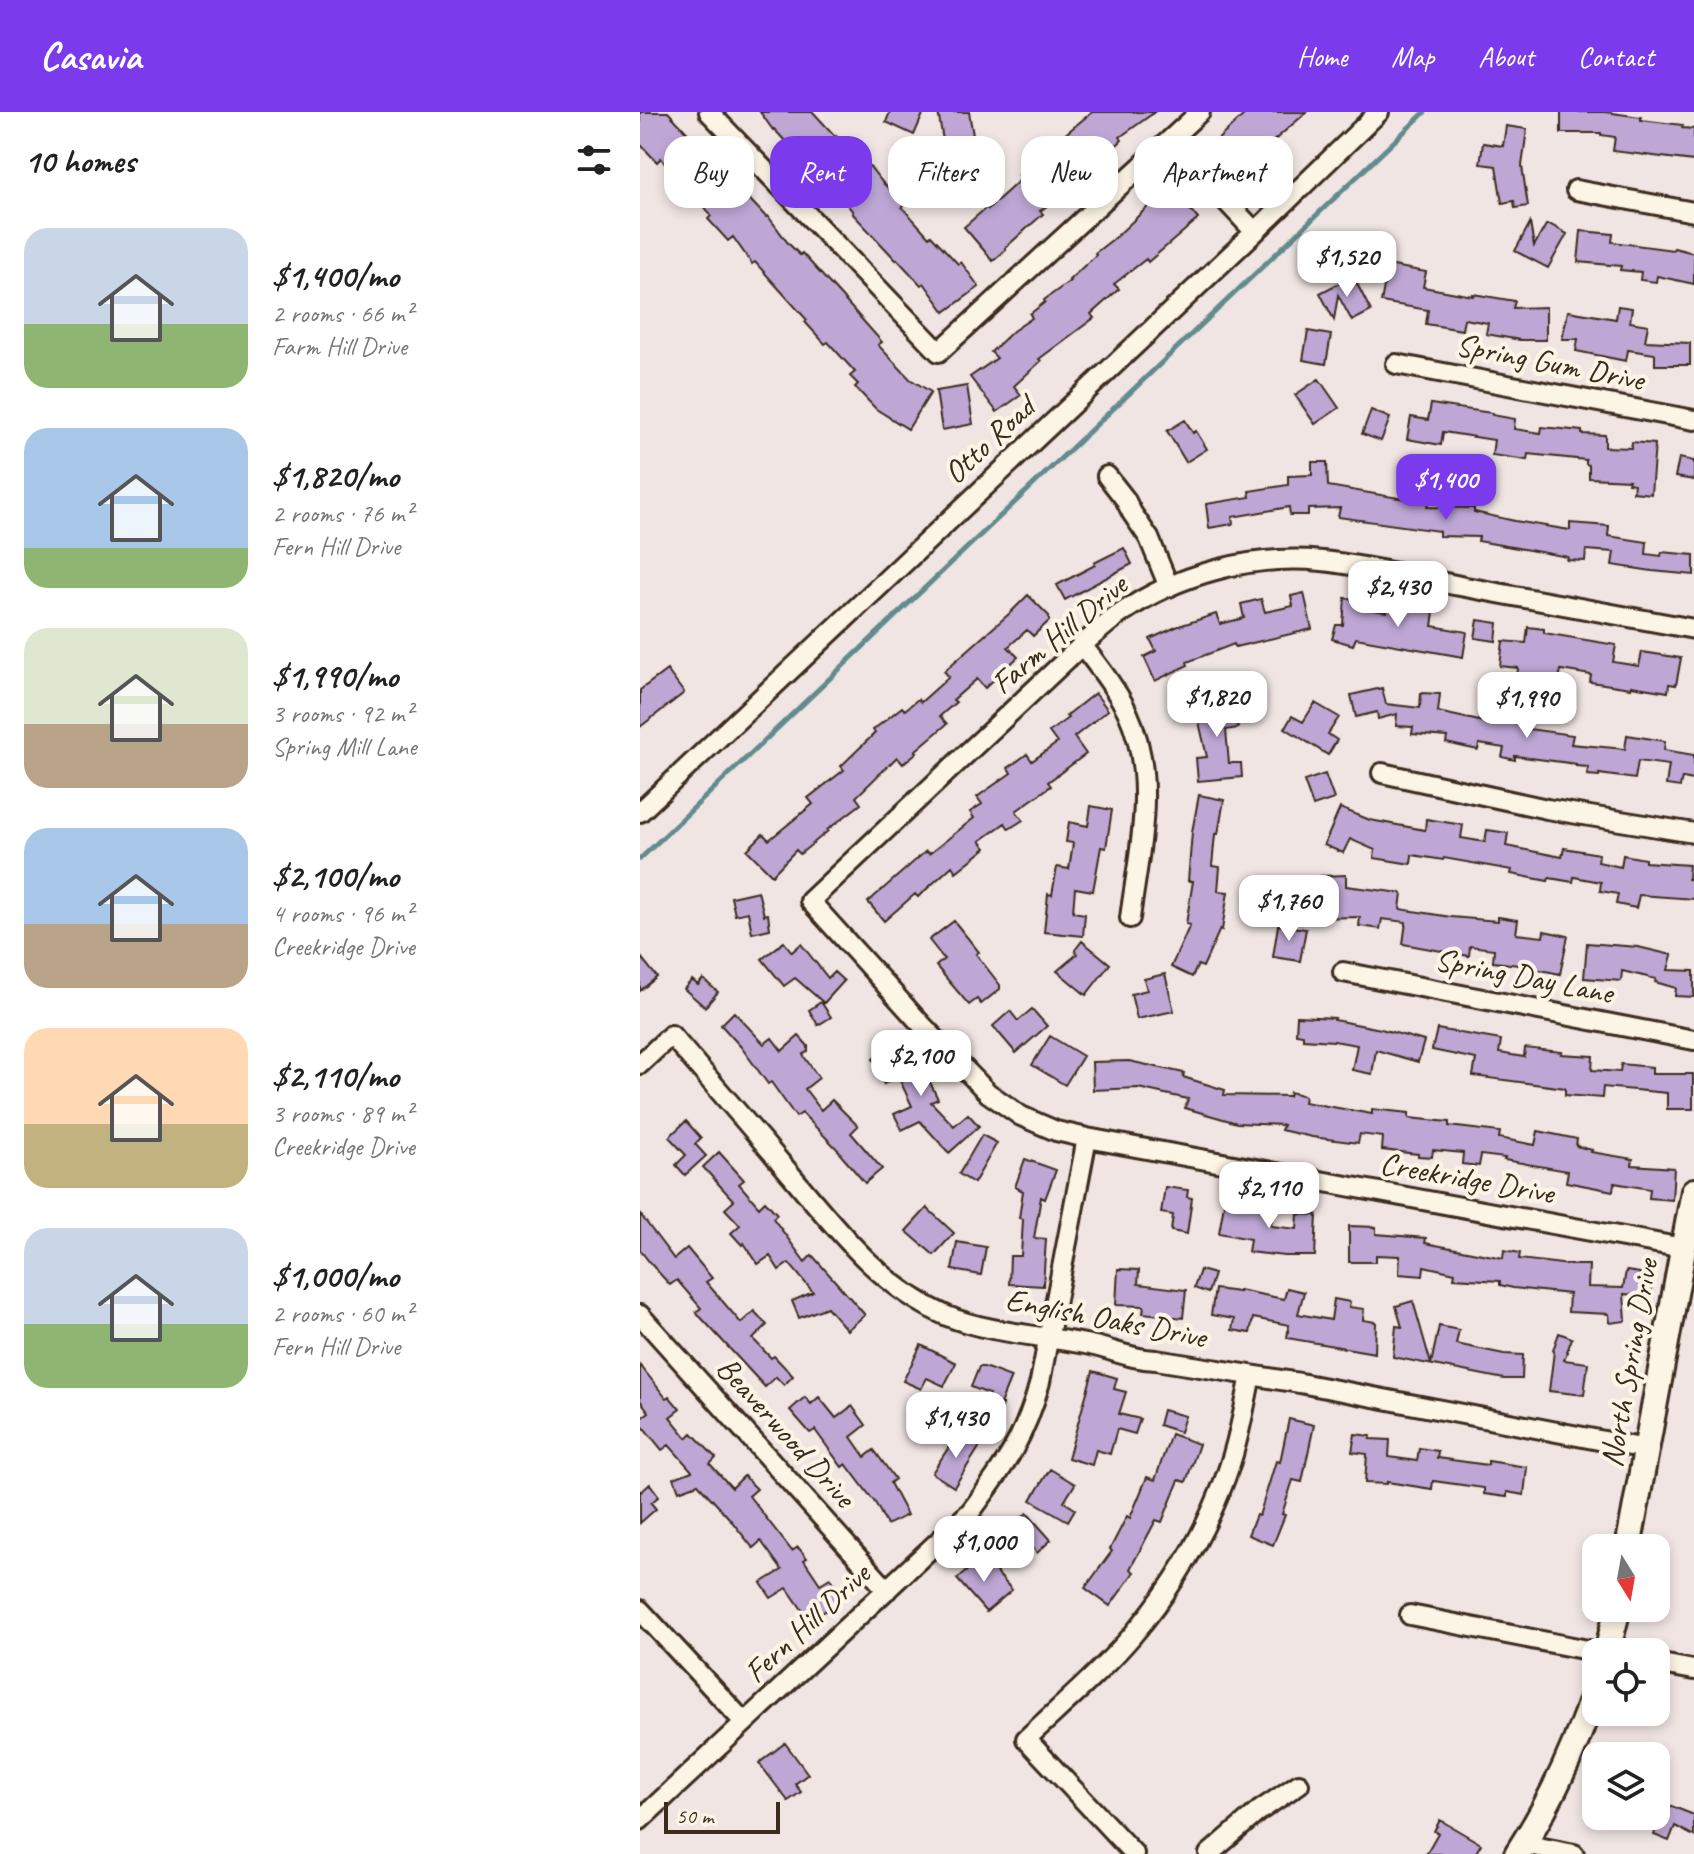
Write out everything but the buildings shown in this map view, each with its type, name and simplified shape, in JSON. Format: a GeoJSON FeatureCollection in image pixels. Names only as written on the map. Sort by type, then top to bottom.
{"type":"FeatureCollection","features":[{"type":"Feature","properties":{"kind":"street"},"geometry":{"type":"LineString","coordinates":[[709,112],[939,352],[1134,174]]}},
{"type":"Feature","properties":{"kind":"street"},"geometry":{"type":"LineString","coordinates":[[1175,136],[1200,112]]}},
{"type":"Feature","properties":{"kind":"street","name":"Otto Road"},"geometry":{"type":"LineString","coordinates":[[640,812],[1379,112]]}},
{"type":"Feature","properties":{"kind":"street"},"geometry":{"type":"LineString","coordinates":[[1576,190],[1694,212]]}},
{"type":"Feature","properties":{"kind":"street"},"geometry":{"type":"LineString","coordinates":[[1233,208],[1255,232]]}},
{"type":"Feature","properties":{"kind":"street","name":"Spring Gum Drive"},"geometry":{"type":"LineString","coordinates":[[1396,364],[1694,420]]}},
{"type":"Feature","properties":{"kind":"street"},"geometry":{"type":"LineString","coordinates":[[1107,476],[1149,538],[1169,587]]}},
{"type":"Feature","properties":{"kind":"street","name":"Farm Hill Drive"},"geometry":{"type":"LineString","coordinates":[[810,901],[1082,645],[1119,614],[1199,575],[1254,562],[1321,561],[1406,574],[1694,629]]}},
{"type":"Feature","properties":{"kind":"street"},"geometry":{"type":"LineString","coordinates":[[1082,645],[1127,713],[1144,771],[1144,815],[1130,918]]}},
{"type":"Feature","properties":{"kind":"street"},"geometry":{"type":"LineString","coordinates":[[1382,773],[1547,809],[1694,833]]}},
{"type":"Feature","properties":{"kind":"street","name":"Creekridge Drive"},"geometry":{"type":"LineString","coordinates":[[810,901],[988,1093],[1021,1116],[1056,1131],[1683,1248]]}},
{"type":"Feature","properties":{"kind":"street","name":"Spring Day Lane"},"geometry":{"type":"LineString","coordinates":[[1343,972],[1694,1040]]}},
{"type":"Feature","properties":{"kind":"street","name":"English Oaks Drive"},"geometry":{"type":"LineString","coordinates":[[640,1064],[671,1035],[854,1249],[916,1301],[951,1317],[989,1327],[1089,1344],[1137,1359],[1251,1375],[1646,1449]]}},
{"type":"Feature","properties":{"kind":"street","name":"Fern Hill Drive"},"geometry":{"type":"LineString","coordinates":[[640,1820],[971,1511],[1002,1470],[1032,1410],[1087,1138]]}},
{"type":"Feature","properties":{"kind":"street","name":"North Spring Drive"},"geometry":{"type":"LineString","coordinates":[[1631,1534],[1694,1191]]}},
{"type":"Feature","properties":{"kind":"street","name":"Beaverwood Drive"},"geometry":{"type":"LineString","coordinates":[[640,1315],[887,1590]]}},
{"type":"Feature","properties":{"kind":"street"},"geometry":{"type":"LineString","coordinates":[[1134,1854],[1026,1739],[1130,1638],[1181,1569],[1226,1477],[1251,1375]]}},
{"type":"Feature","properties":{"kind":"street"},"geometry":{"type":"LineString","coordinates":[[640,1610],[744,1722]]}},
{"type":"Feature","properties":{"kind":"street"},"geometry":{"type":"LineString","coordinates":[[1410,1615],[1582,1649]]}},
{"type":"Feature","properties":{"kind":"street"},"geometry":{"type":"LineString","coordinates":[[1670,1666],[1694,1670]]}},
{"type":"Feature","properties":{"kind":"street"},"geometry":{"type":"LineString","coordinates":[[1574,1854],[1520,1849],[1549,1799],[1583,1726]]}},
{"type":"Feature","properties":{"kind":"street"},"geometry":{"type":"LineString","coordinates":[[1209,1854],[1259,1811],[1299,1784]]}},
{"type":"Feature","properties":{"kind":"waterway"},"geometry":{"type":"LineString","coordinates":[[640,859],[1425,112]]}}]}
